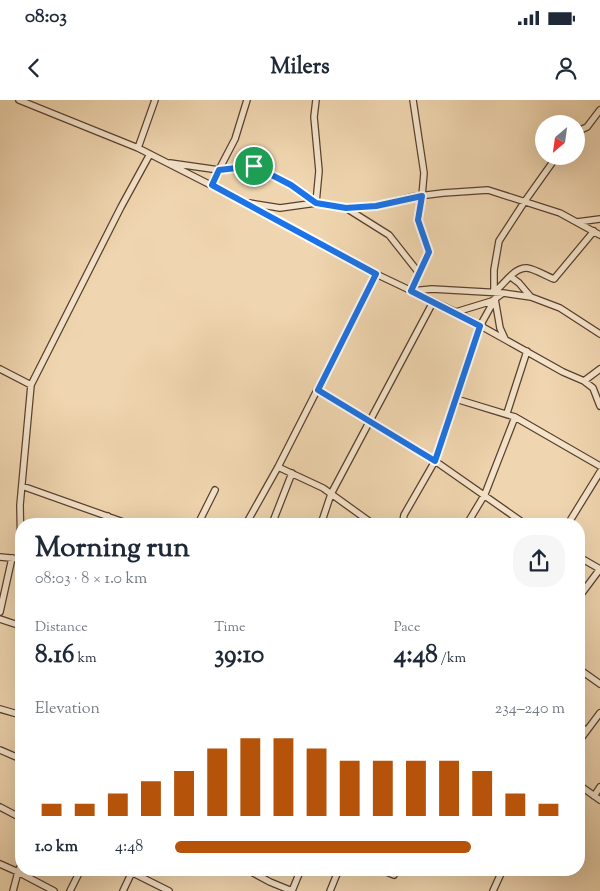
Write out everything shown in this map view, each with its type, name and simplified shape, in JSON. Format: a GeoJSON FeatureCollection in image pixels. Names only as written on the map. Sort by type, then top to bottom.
{"type":"FeatureCollection","features":[{"type":"Feature","properties":{"kind":"street"},"geometry":{"type":"LineString","coordinates":[[19,100],[138,148],[212,185],[376,274],[456,312],[562,372],[584,381],[593,388],[600,406]]}},
{"type":"Feature","properties":{"kind":"street"},"geometry":{"type":"LineString","coordinates":[[138,148],[154,100]]}},
{"type":"Feature","properties":{"kind":"street"},"geometry":{"type":"LineString","coordinates":[[212,185],[235,139],[247,100]]}},
{"type":"Feature","properties":{"kind":"street"},"geometry":{"type":"LineString","coordinates":[[316,100],[314,117],[319,171],[316,203]]}},
{"type":"Feature","properties":{"kind":"street"},"geometry":{"type":"LineString","coordinates":[[411,291],[429,252],[418,220],[424,173],[413,100]]}},
{"type":"Feature","properties":{"kind":"street"},"geometry":{"type":"LineString","coordinates":[[585,128],[600,110]]}},
{"type":"Feature","properties":{"kind":"street"},"geometry":{"type":"LineString","coordinates":[[20,518],[31,385],[121,207],[150,154]]}},
{"type":"Feature","properties":{"kind":"street"},"geometry":{"type":"LineString","coordinates":[[166,162],[219,170],[254,166],[291,185],[316,203]]}},
{"type":"Feature","properties":{"kind":"street"},"geometry":{"type":"LineString","coordinates":[[505,339],[500,328],[495,296],[494,270],[499,241],[551,165]]}},
{"type":"Feature","properties":{"kind":"street"},"geometry":{"type":"LineString","coordinates":[[244,202],[280,208],[316,203],[346,208],[376,206],[443,193],[488,190],[560,213],[597,233],[554,279],[527,268],[518,270],[492,301],[456,312]]}},
{"type":"Feature","properties":{"kind":"street"},"geometry":{"type":"LineString","coordinates":[[346,208],[389,235],[419,274]]}},
{"type":"Feature","properties":{"kind":"street"},"geometry":{"type":"LineString","coordinates":[[577,222],[600,219]]}},
{"type":"Feature","properties":{"kind":"street"},"geometry":{"type":"LineString","coordinates":[[249,518],[318,390],[376,274]]}},
{"type":"Feature","properties":{"kind":"street"},"geometry":{"type":"LineString","coordinates":[[511,277],[519,283],[530,297]]}},
{"type":"Feature","properties":{"kind":"street"},"geometry":{"type":"LineString","coordinates":[[411,291],[432,289],[495,296],[503,292],[530,297],[560,308],[600,334]]}},
{"type":"Feature","properties":{"kind":"street"},"geometry":{"type":"LineString","coordinates":[[404,518],[404,514],[435,461],[480,326],[495,296]]}},
{"type":"Feature","properties":{"kind":"street"},"geometry":{"type":"LineString","coordinates":[[323,518],[331,494],[434,302]]}},
{"type":"Feature","properties":{"kind":"street"},"geometry":{"type":"LineString","coordinates":[[507,413],[527,351]]}},
{"type":"Feature","properties":{"kind":"street"},"geometry":{"type":"LineString","coordinates":[[0,369],[31,385]]}},
{"type":"Feature","properties":{"kind":"street"},"geometry":{"type":"LineString","coordinates":[[584,381],[600,369]]}},
{"type":"Feature","properties":{"kind":"street"},"geometry":{"type":"LineString","coordinates":[[318,390],[435,461],[517,518]]}},
{"type":"Feature","properties":{"kind":"street"},"geometry":{"type":"LineString","coordinates":[[456,399],[507,413],[600,466]]}},
{"type":"Feature","properties":{"kind":"street"},"geometry":{"type":"LineString","coordinates":[[470,518],[484,494],[515,417]]}},
{"type":"Feature","properties":{"kind":"street"},"geometry":{"type":"LineString","coordinates":[[278,467],[331,494],[365,518]]}},
{"type":"Feature","properties":{"kind":"street"},"geometry":{"type":"LineString","coordinates":[[572,518],[600,472]]}},
{"type":"Feature","properties":{"kind":"street"},"geometry":{"type":"LineString","coordinates":[[274,518],[292,473]]}},
{"type":"Feature","properties":{"kind":"street"},"geometry":{"type":"LineString","coordinates":[[22,486],[113,518]]}},
{"type":"Feature","properties":{"kind":"street"},"geometry":{"type":"LineString","coordinates":[[201,518],[215,490]]}},
{"type":"Feature","properties":{"kind":"street"},"geometry":{"type":"LineString","coordinates":[[0,557],[15,558]]}},
{"type":"Feature","properties":{"kind":"street"},"geometry":{"type":"LineString","coordinates":[[0,612],[12,558]]}},
{"type":"Feature","properties":{"kind":"street"},"geometry":{"type":"LineString","coordinates":[[585,560],[600,569],[585,589]]}},
{"type":"Feature","properties":{"kind":"street"},"geometry":{"type":"LineString","coordinates":[[0,618],[15,624]]}},
{"type":"Feature","properties":{"kind":"street"},"geometry":{"type":"LineString","coordinates":[[585,673],[600,684]]}},
{"type":"Feature","properties":{"kind":"street"},"geometry":{"type":"LineString","coordinates":[[0,709],[15,713]]}},
{"type":"Feature","properties":{"kind":"street"},"geometry":{"type":"LineString","coordinates":[[586,731],[600,713]]}},
{"type":"Feature","properties":{"kind":"street"},"geometry":{"type":"LineString","coordinates":[[0,750],[15,756]]}},
{"type":"Feature","properties":{"kind":"street"},"geometry":{"type":"LineString","coordinates":[[594,796],[600,787]]}},
{"type":"Feature","properties":{"kind":"street"},"geometry":{"type":"LineString","coordinates":[[585,789],[600,800]]}},
{"type":"Feature","properties":{"kind":"street"},"geometry":{"type":"LineString","coordinates":[[0,807],[15,815]]}},
{"type":"Feature","properties":{"kind":"street"},"geometry":{"type":"LineString","coordinates":[[0,864],[15,871]]}},
{"type":"Feature","properties":{"kind":"street"},"geometry":{"type":"LineString","coordinates":[[13,891],[17,876]]}},
{"type":"Feature","properties":{"kind":"street"},"geometry":{"type":"LineString","coordinates":[[26,876],[54,891]]}},
{"type":"Feature","properties":{"kind":"street"},"geometry":{"type":"LineString","coordinates":[[70,891],[78,876]]}},
{"type":"Feature","properties":{"kind":"street"},"geometry":{"type":"LineString","coordinates":[[123,891],[130,876]]}},
{"type":"Feature","properties":{"kind":"street"},"geometry":{"type":"LineString","coordinates":[[140,876],[169,891]]}},
{"type":"Feature","properties":{"kind":"street"},"geometry":{"type":"LineString","coordinates":[[259,876],[292,891],[298,876]]}},
{"type":"Feature","properties":{"kind":"street"},"geometry":{"type":"LineString","coordinates":[[330,891],[336,876]]}},
{"type":"Feature","properties":{"kind":"street"},"geometry":{"type":"LineString","coordinates":[[493,891],[500,876]]}},
{"type":"Feature","properties":{"kind":"route"},"geometry":{"type":"LineString","coordinates":[[254,166],[291,185],[316,203],[346,208],[376,206],[422,196],[418,220],[429,252],[411,291],[456,312],[480,326],[435,461],[318,390],[376,274],[212,185],[219,170],[254,166]]}}]}
